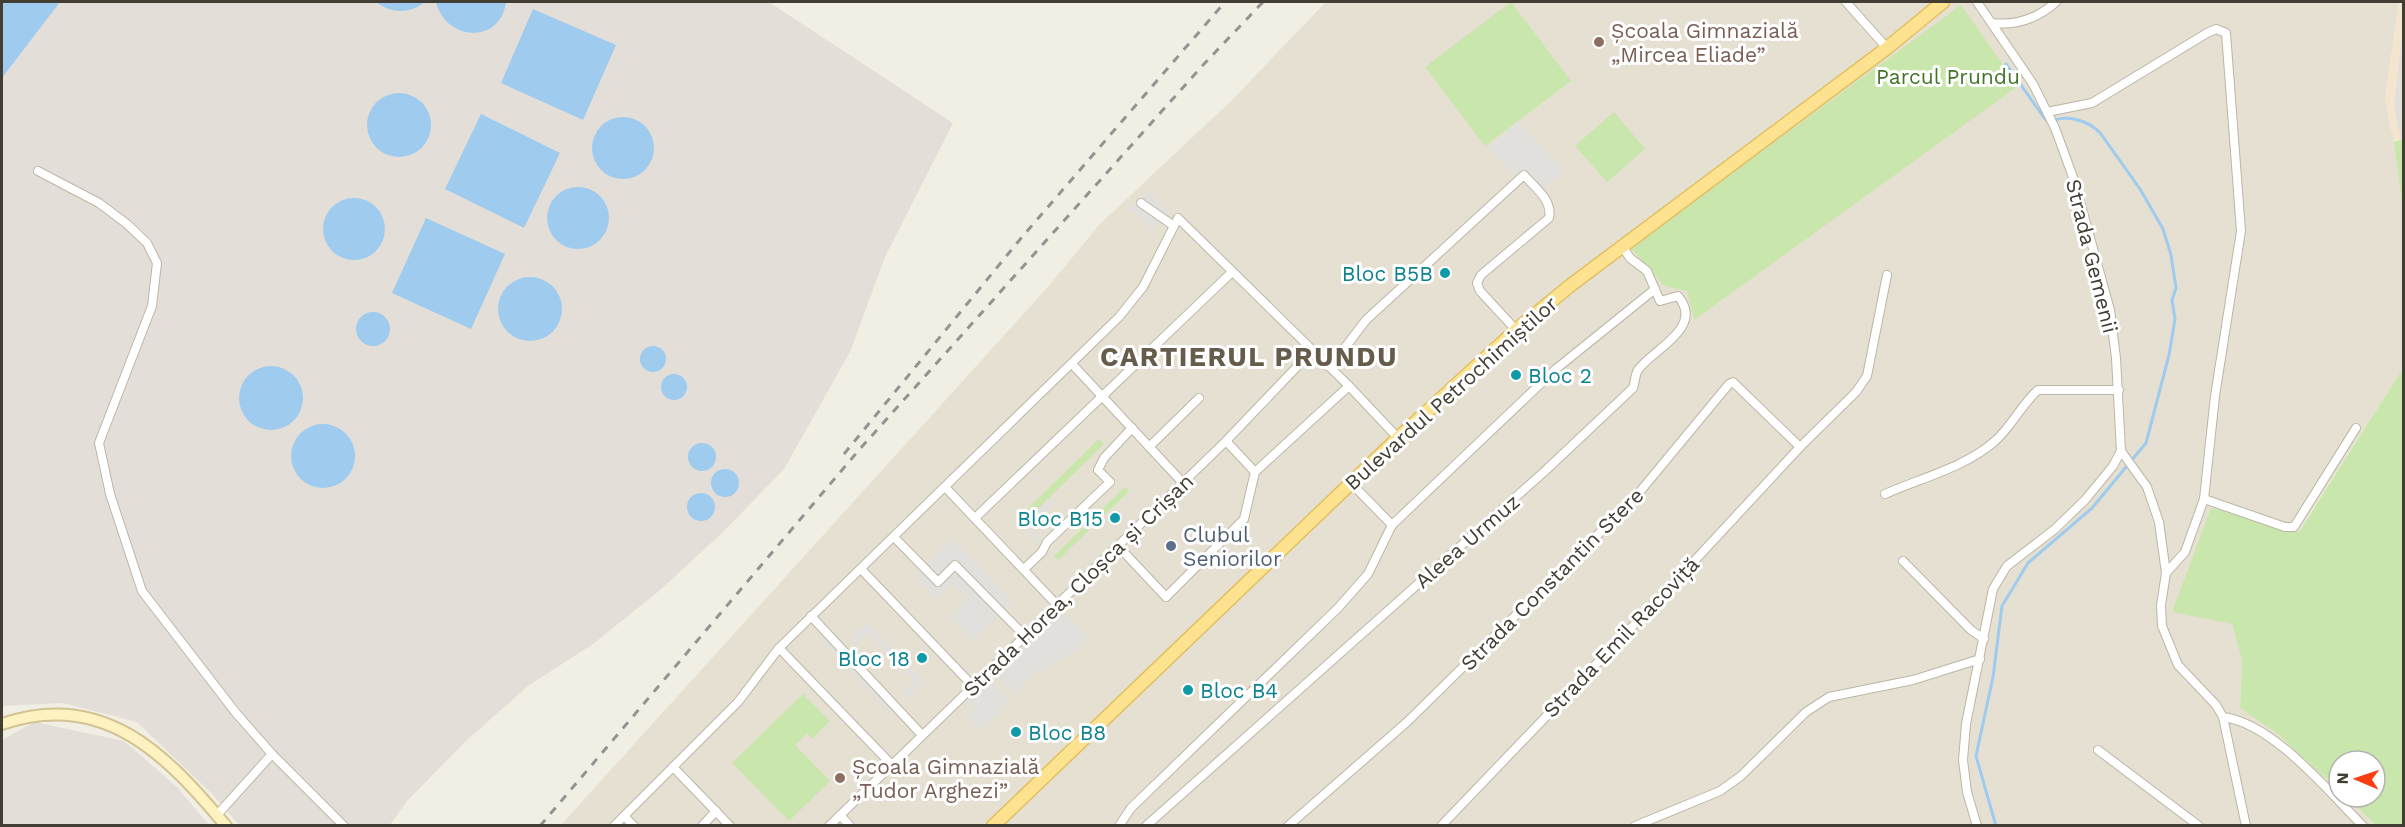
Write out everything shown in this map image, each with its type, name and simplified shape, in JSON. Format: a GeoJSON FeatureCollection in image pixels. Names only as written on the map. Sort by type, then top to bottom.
{"type":"FeatureCollection","features":[{"type":"Feature","properties":{"kind":"main road","name":"Bulevardul Petrochimiștilor"},"geometry":{"type":"LineString","coordinates":[[993,825],[1398,438],[1516,330],[1622,246],[1887,48],[1943,2]]}},
{"type":"Feature","properties":{"kind":"street"},"geometry":{"type":"LineString","coordinates":[[1846,2],[1887,48]]}},
{"type":"Feature","properties":{"kind":"street","name":"Strada Gemenii"},"geometry":{"type":"LineString","coordinates":[[1977,2],[2022,66],[2055,128],[2074,180],[2110,310],[2119,390],[2121,451]]}},
{"type":"Feature","properties":{"kind":"street"},"geometry":{"type":"LineString","coordinates":[[1992,22],[2005,25],[2030,20],[2056,2]]}},
{"type":"Feature","properties":{"kind":"street"},"geometry":{"type":"LineString","coordinates":[[2047,112],[2092,103],[2207,33],[2217,29],[2226,33],[2241,231],[2215,396],[2205,499],[2185,552],[2166,573]]}},
{"type":"Feature","properties":{"kind":"street"},"geometry":{"type":"LineString","coordinates":[[38,171],[91,198],[118,217],[147,243],[157,263],[152,306],[99,443],[110,494],[142,591],[236,712],[272,754],[344,825]]}},
{"type":"Feature","properties":{"kind":"street"},"geometry":{"type":"LineString","coordinates":[[1327,366],[1337,358],[1366,320],[1524,175],[1546,199],[1551,209],[1550,218],[1481,275],[1478,283],[1480,291],[1516,330]]}},
{"type":"Feature","properties":{"kind":"street"},"geometry":{"type":"LineString","coordinates":[[1141,203],[1174,226]]}},
{"type":"Feature","properties":{"kind":"street"},"geometry":{"type":"LineString","coordinates":[[614,825],[738,702],[779,648],[1072,364],[1143,287],[1178,218],[1349,386],[1398,438]]}},
{"type":"Feature","properties":{"kind":"street"},"geometry":{"type":"LineString","coordinates":[[1119,825],[1131,808],[1338,608],[1368,574],[1392,525],[1556,369],[1655,289],[1647,271],[1630,258],[1622,246]]}},
{"type":"Feature","properties":{"kind":"street"},"geometry":{"type":"LineString","coordinates":[[975,518],[1232,272]]}},
{"type":"Feature","properties":{"kind":"street","name":"Strada Emil Racoviță"},"geometry":{"type":"LineString","coordinates":[[1441,825],[1672,585],[1800,447],[1856,392],[1867,376],[1887,275]]}},
{"type":"Feature","properties":{"kind":"street","name":"Aleea Urmuz"},"geometry":{"type":"LineString","coordinates":[[1146,825],[1530,485],[1633,388],[1637,371],[1681,332],[1685,315],[1683,302],[1678,296],[1660,301],[1655,289]]}},
{"type":"Feature","properties":{"kind":"street","name":"Strada Horea, Cloșca și Crișan"},"geometry":{"type":"LineString","coordinates":[[829,825],[1226,441],[1312,351]]}},
{"type":"Feature","properties":{"kind":"street"},"geometry":{"type":"LineString","coordinates":[[1072,364],[1183,483]]}},
{"type":"Feature","properties":{"kind":"street","name":"Strada Constantin Stere"},"geometry":{"type":"LineString","coordinates":[[1288,825],[1407,722],[1633,500],[1729,384],[1732,382],[1736,385],[1800,447]]}},
{"type":"Feature","properties":{"kind":"street"},"geometry":{"type":"LineString","coordinates":[[1118,546],[1167,597],[1244,519],[1256,472],[1349,386]]}},
{"type":"Feature","properties":{"kind":"street"},"geometry":{"type":"LineString","coordinates":[[1885,494],[1967,459],[1994,442],[2010,426],[2038,390],[2119,390]]}},
{"type":"Feature","properties":{"kind":"street"},"geometry":{"type":"LineString","coordinates":[[1149,447],[1199,398]]}},
{"type":"Feature","properties":{"kind":"street"},"geometry":{"type":"LineString","coordinates":[[1024,569],[1042,552],[1047,542],[1110,482],[1098,470],[1104,458],[1132,428]]}},
{"type":"Feature","properties":{"kind":"street"},"geometry":{"type":"LineString","coordinates":[[2205,499],[2285,527],[2294,527],[2356,428]]}},
{"type":"Feature","properties":{"kind":"street"},"geometry":{"type":"LineString","coordinates":[[1226,441],[1256,472]]}},
{"type":"Feature","properties":{"kind":"street"},"geometry":{"type":"LineString","coordinates":[[1977,825],[1967,792],[1963,760],[1966,724],[1993,589],[2007,566],[2055,529],[2085,500],[2113,466],[2121,451],[2137,472],[2153,500],[2166,573],[2161,605],[2162,626],[2170,652],[2187,677],[2216,705],[2223,717],[2246,825]]}},
{"type":"Feature","properties":{"kind":"street"},"geometry":{"type":"LineString","coordinates":[[1351,483],[1392,525]]}},
{"type":"Feature","properties":{"kind":"street"},"geometry":{"type":"LineString","coordinates":[[945,487],[1057,605]]}},
{"type":"Feature","properties":{"kind":"street"},"geometry":{"type":"LineString","coordinates":[[894,537],[938,582],[955,565],[1025,636]]}},
{"type":"Feature","properties":{"kind":"street"},"geometry":{"type":"LineString","coordinates":[[1903,561],[1971,630],[1984,639]]}},
{"type":"Feature","properties":{"kind":"street"},"geometry":{"type":"LineString","coordinates":[[861,568],[974,686]]}},
{"type":"Feature","properties":{"kind":"street"},"geometry":{"type":"LineString","coordinates":[[812,616],[922,735]]}},
{"type":"Feature","properties":{"kind":"street"},"geometry":{"type":"LineString","coordinates":[[779,648],[891,765]]}},
{"type":"Feature","properties":{"kind":"street"},"geometry":{"type":"LineString","coordinates":[[1635,825],[1720,791],[1741,776],[1806,712],[1829,697],[1912,680],[1980,659]]}},
{"type":"Feature","properties":{"kind":"street"},"geometry":{"type":"LineString","coordinates":[[2,724],[42,713],[99,722],[132,735],[163,756],[226,825]]}},
{"type":"Feature","properties":{"kind":"street"},"geometry":{"type":"LineString","coordinates":[[2223,717],[2241,721],[2283,748],[2363,825]]}},
{"type":"Feature","properties":{"kind":"street"},"geometry":{"type":"LineString","coordinates":[[2098,750],[2199,825]]}},
{"type":"Feature","properties":{"kind":"street"},"geometry":{"type":"LineString","coordinates":[[217,815],[272,754]]}},
{"type":"Feature","properties":{"kind":"street"},"geometry":{"type":"LineString","coordinates":[[673,767],[730,825]]}},
{"type":"Feature","properties":{"kind":"street"},"geometry":{"type":"LineString","coordinates":[[702,825],[716,812]]}},
{"type":"Feature","properties":{"kind":"street"},"geometry":{"type":"LineString","coordinates":[[840,815],[850,825]]}},
{"type":"Feature","properties":{"kind":"street"},"geometry":{"type":"LineString","coordinates":[[624,816],[634,825]]}},
{"type":"Feature","properties":{"kind":"shaded area"},"geometry":{"type":"Polygon","coordinates":[[[60,2],[769,2],[953,123],[885,257],[850,352],[784,469],[722,533],[659,591],[593,644],[528,686],[466,741],[407,801],[390,825],[239,825],[212,794],[137,722],[63,703],[2,706],[2,78],[60,2]]]}},
{"type":"Feature","properties":{"kind":"shaded area"},"geometry":{"type":"Polygon","coordinates":[[[1326,2],[2399,2],[2385,99],[2394,142],[2403,213],[2403,368],[2298,532],[2172,611],[2232,624],[2242,661],[2240,708],[2279,735],[2327,780],[2327,809],[2359,809],[2376,825],[560,826],[1047,288],[1100,224],[1231,101],[1326,2]]]}},
{"type":"Feature","properties":{"kind":"shaded area"},"geometry":{"type":"Polygon","coordinates":[[[2399,2],[2403,2],[2403,139],[2394,142],[2385,99],[2399,2]]]}},
{"type":"Feature","properties":{"kind":"shaded area"},"geometry":{"type":"Polygon","coordinates":[[[2403,27],[2404,139],[2401,139],[2394,106],[2403,27]]]}},
{"type":"Feature","properties":{"kind":"shaded area"},"geometry":{"type":"Polygon","coordinates":[[[1518,121],[1564,171],[1535,197],[1489,147],[1518,121]]]}},
{"type":"Feature","properties":{"kind":"shaded area"},"geometry":{"type":"Polygon","coordinates":[[[1148,191],[1170,212],[1153,230],[1130,209],[1148,191]]]}},
{"type":"Feature","properties":{"kind":"shaded area"},"geometry":{"type":"Polygon","coordinates":[[[1051,498],[1055,502],[1030,527],[1043,540],[1039,543],[1023,527],[1051,498]]]}},
{"type":"Feature","properties":{"kind":"shaded area"},"geometry":{"type":"Polygon","coordinates":[[[952,538],[1013,601],[974,640],[951,617],[968,599],[953,583],[936,599],[914,576],[952,538]]]}},
{"type":"Feature","properties":{"kind":"shaded area"},"geometry":{"type":"Polygon","coordinates":[[[1060,608],[1089,639],[1072,654],[1034,674],[1015,693],[994,672],[1060,608]]]}},
{"type":"Feature","properties":{"kind":"shaded area"},"geometry":{"type":"Polygon","coordinates":[[[867,622],[925,681],[907,699],[902,694],[914,681],[868,633],[854,645],[849,640],[867,622]]]}},
{"type":"Feature","properties":{"kind":"shaded area"},"geometry":{"type":"Polygon","coordinates":[[[825,634],[898,711],[892,716],[820,639],[825,634]]]}},
{"type":"Feature","properties":{"kind":"shaded area"},"geometry":{"type":"Polygon","coordinates":[[[989,678],[1011,701],[980,731],[968,718],[975,711],[966,701],[989,678]]]}},
{"type":"Feature","properties":{"kind":"shaded area"},"geometry":{"type":"Polygon","coordinates":[[[35,722],[124,741],[176,786],[209,825],[2,825],[2,740],[35,722]]]}},
{"type":"Feature","properties":{"kind":"green space"},"geometry":{"type":"Polygon","coordinates":[[[1511,2],[1571,81],[1485,146],[1425,67],[1511,2]]]}},
{"type":"Feature","properties":{"kind":"green space","name":"Parcul Prundu"},"geometry":{"type":"Polygon","coordinates":[[[1961,5],[2018,86],[1694,320],[1687,291],[1664,286],[1631,248],[1961,5]]]}},
{"type":"Feature","properties":{"kind":"green space"},"geometry":{"type":"Polygon","coordinates":[[[1614,112],[1645,149],[1607,182],[1575,146],[1614,112]]]}},
{"type":"Feature","properties":{"kind":"green space"},"geometry":{"type":"Polygon","coordinates":[[[2403,139],[2403,213],[2394,142],[2403,139]]]}},
{"type":"Feature","properties":{"kind":"green space"},"geometry":{"type":"Polygon","coordinates":[[[2403,368],[2403,825],[2376,825],[2359,809],[2387,809],[2387,749],[2327,749],[2327,780],[2279,735],[2240,708],[2242,661],[2232,624],[2172,612],[2211,508],[2299,532],[2403,368]]]}},
{"type":"Feature","properties":{"kind":"green space"},"geometry":{"type":"Polygon","coordinates":[[[1099,439],[1104,444],[1022,524],[1017,519],[1099,439]]]}},
{"type":"Feature","properties":{"kind":"green space"},"geometry":{"type":"Polygon","coordinates":[[[1125,487],[1129,491],[1058,560],[1054,556],[1125,487]]]}},
{"type":"Feature","properties":{"kind":"green space"},"geometry":{"type":"Polygon","coordinates":[[[803,694],[830,721],[812,739],[807,733],[795,745],[830,781],[789,821],[732,763],[803,694]]]}},
{"type":"Feature","properties":{"kind":"water"},"geometry":{"type":"Polygon","coordinates":[[[2,2],[60,2],[2,78],[2,2]]]}},
{"type":"Feature","properties":{"kind":"water"},"geometry":{"type":"Polygon","coordinates":[[[376,2],[425,2],[413,9],[401,11],[388,9],[376,2]]]}},
{"type":"Feature","properties":{"kind":"water"},"geometry":{"type":"Polygon","coordinates":[[[436,2],[506,2],[502,16],[494,25],[484,31],[473,33],[461,31],[450,25],[436,2]]]}},
{"type":"Feature","properties":{"kind":"water"},"geometry":{"type":"Polygon","coordinates":[[[533,9],[616,45],[583,120],[501,83],[533,9]]]}},
{"type":"Feature","properties":{"kind":"water"},"geometry":{"type":"Polygon","coordinates":[[[399,93],[411,95],[422,102],[429,113],[431,125],[429,137],[422,148],[411,155],[399,157],[387,155],[376,148],[369,137],[367,125],[369,113],[376,102],[387,95],[399,93]]]}},
{"type":"Feature","properties":{"kind":"water"},"geometry":{"type":"Polygon","coordinates":[[[481,114],[560,153],[524,228],[445,189],[481,114]]]}},
{"type":"Feature","properties":{"kind":"water"},"geometry":{"type":"Polygon","coordinates":[[[623,117],[645,126],[654,148],[645,170],[623,179],[601,170],[592,148],[601,126],[623,117]]]}},
{"type":"Feature","properties":{"kind":"water"},"geometry":{"type":"Polygon","coordinates":[[[572,187],[584,187],[600,196],[607,206],[609,218],[607,230],[600,240],[584,249],[572,249],[561,244],[552,235],[547,224],[547,212],[552,201],[561,192],[572,187]]]}},
{"type":"Feature","properties":{"kind":"water"},"geometry":{"type":"Polygon","coordinates":[[[348,198],[360,198],[376,207],[383,217],[385,229],[383,241],[376,251],[360,260],[348,260],[337,255],[328,246],[323,235],[323,223],[328,212],[337,203],[348,198]]]}},
{"type":"Feature","properties":{"kind":"water"},"geometry":{"type":"Polygon","coordinates":[[[426,218],[505,254],[471,329],[392,293],[426,218]]]}},
{"type":"Feature","properties":{"kind":"water"},"geometry":{"type":"Polygon","coordinates":[[[530,277],[548,283],[556,291],[562,309],[556,327],[548,335],[530,341],[512,335],[504,327],[498,309],[504,291],[512,283],[530,277]]]}},
{"type":"Feature","properties":{"kind":"water"},"geometry":{"type":"Polygon","coordinates":[[[373,312],[385,317],[390,329],[385,341],[373,346],[361,341],[356,329],[361,317],[373,312]]]}},
{"type":"Feature","properties":{"kind":"water"},"geometry":{"type":"Polygon","coordinates":[[[653,346],[662,350],[666,359],[662,368],[653,372],[644,368],[640,359],[644,350],[653,346]]]}},
{"type":"Feature","properties":{"kind":"water"},"geometry":{"type":"Polygon","coordinates":[[[271,366],[289,371],[294,375],[298,380],[303,398],[298,416],[294,421],[289,425],[271,430],[253,425],[248,421],[244,416],[239,398],[244,380],[248,375],[253,371],[271,366]]]}},
{"type":"Feature","properties":{"kind":"water"},"geometry":{"type":"Polygon","coordinates":[[[674,374],[683,378],[687,387],[683,396],[674,400],[665,396],[661,387],[665,378],[674,374]]]}},
{"type":"Feature","properties":{"kind":"water"},"geometry":{"type":"Polygon","coordinates":[[[323,424],[341,429],[346,433],[350,438],[355,456],[350,474],[346,479],[341,483],[323,488],[305,483],[300,479],[296,474],[291,456],[296,438],[300,433],[305,429],[323,424]]]}},
{"type":"Feature","properties":{"kind":"water"},"geometry":{"type":"Polygon","coordinates":[[[702,443],[712,447],[716,457],[712,467],[702,471],[692,467],[688,457],[692,447],[702,443]]]}},
{"type":"Feature","properties":{"kind":"water"},"geometry":{"type":"Polygon","coordinates":[[[725,469],[735,473],[739,483],[735,493],[725,497],[715,493],[711,483],[715,473],[725,469]]]}},
{"type":"Feature","properties":{"kind":"water"},"geometry":{"type":"Polygon","coordinates":[[[701,493],[711,497],[715,507],[711,517],[701,521],[691,517],[687,507],[691,497],[701,493]]]}},
{"type":"Feature","properties":{"kind":"waterway"},"geometry":{"type":"LineString","coordinates":[[1996,826],[1976,756],[1993,677],[2002,606],[2028,563],[2092,508],[2146,443],[2169,355],[2175,319],[2172,300],[2176,288],[2171,255],[2163,229],[2140,189],[2101,134],[2090,125],[2077,120],[2063,119],[2049,122],[2006,64]]}},
{"type":"Feature","properties":{"kind":"railway"},"geometry":{"type":"LineString","coordinates":[[844,454],[1022,237],[1225,2]]}},
{"type":"Feature","properties":{"kind":"railway"},"geometry":{"type":"LineString","coordinates":[[540,826],[859,450],[1204,64],[1263,2]]}},
{"type":"Feature","properties":{"kind":"place","name":"Școala Gimnazială „Mircea Eliade”"},"geometry":{"type":"Point","coordinates":[1599,42]}},
{"type":"Feature","properties":{"kind":"place","name":"Bloc B5B"},"geometry":{"type":"Point","coordinates":[1445,273]}},
{"type":"Feature","properties":{"kind":"place","name":"Bloc 2"},"geometry":{"type":"Point","coordinates":[1516,375]}},
{"type":"Feature","properties":{"kind":"place","name":"Bloc B15"},"geometry":{"type":"Point","coordinates":[1115,518]}},
{"type":"Feature","properties":{"kind":"place","name":"Clubul Seniorilor"},"geometry":{"type":"Point","coordinates":[1171,546]}},
{"type":"Feature","properties":{"kind":"place","name":"Bloc 18"},"geometry":{"type":"Point","coordinates":[922,658]}},
{"type":"Feature","properties":{"kind":"place","name":"Bloc B4"},"geometry":{"type":"Point","coordinates":[1188,690]}},
{"type":"Feature","properties":{"kind":"place","name":"Bloc B8"},"geometry":{"type":"Point","coordinates":[1016,732]}},
{"type":"Feature","properties":{"kind":"place","name":"Școala Gimnazială „Tudor Arghezi”"},"geometry":{"type":"Point","coordinates":[840,778]}},
{"type":"Feature","properties":{"kind":"district","name":"CARTIERUL PRUNDU"},"geometry":{"type":"Point","coordinates":[1249,357]}}]}
